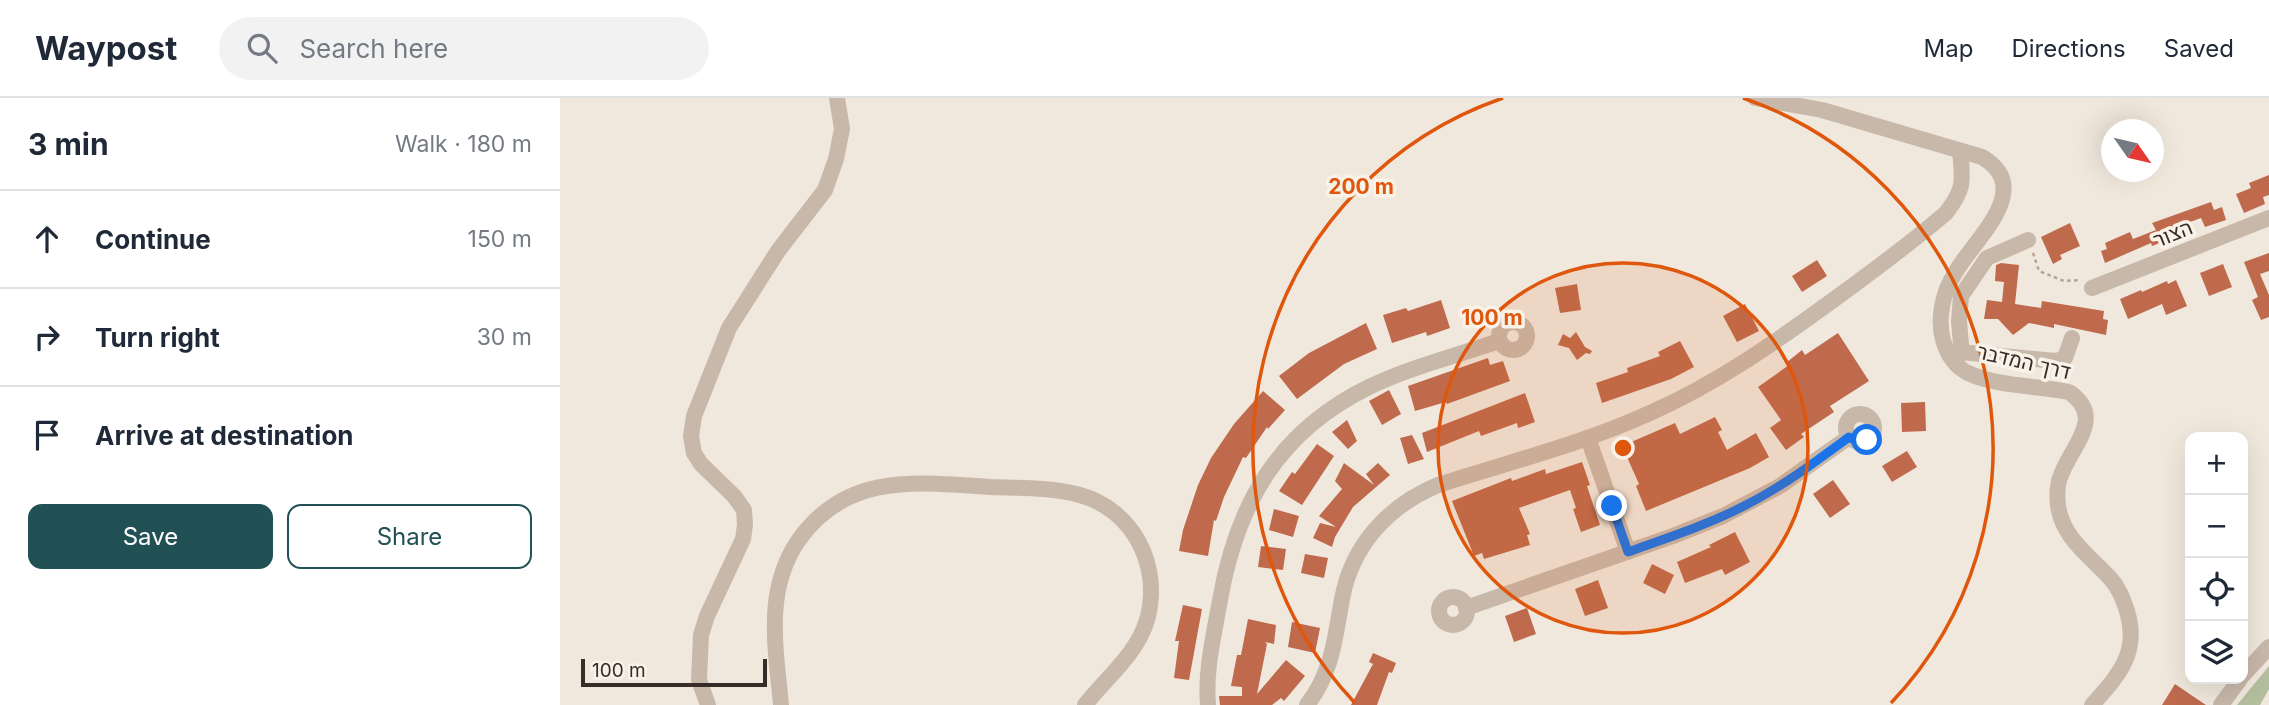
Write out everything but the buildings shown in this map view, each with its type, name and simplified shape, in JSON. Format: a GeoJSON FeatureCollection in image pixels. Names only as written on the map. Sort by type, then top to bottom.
{"type":"FeatureCollection","features":[{"type":"Feature","properties":{"kind":"street"},"geometry":{"type":"LineString","coordinates":[[708,705],[699,680],[701,635],[706,617],[743,539],[745,525],[744,510],[694,453],[691,436],[694,416],[729,328],[778,251],[825,190],[836,159],[842,129],[837,98]]}},
{"type":"Feature","properties":{"kind":"street","name":"דרך המדבר"},"geometry":{"type":"LineString","coordinates":[[1755,98],[1822,110],[1960,151],[1994,164],[2001,174],[2004,185],[1997,213],[1954,274],[1945,295],[1941,330],[1946,352],[1958,358],[1968,373],[2068,392],[2078,398],[2085,407],[2087,422],[2060,476],[2058,507],[2062,523],[2073,541],[2110,578],[2121,594],[2132,637],[2125,662],[2111,684],[2092,705]]}},
{"type":"Feature","properties":{"kind":"street"},"geometry":{"type":"LineString","coordinates":[[1307,705],[1319,687],[1333,654],[1342,599],[1353,565],[1370,535],[1387,516],[1406,500],[1438,485],[1588,438],[1650,413],[1719,378],[1785,335],[1946,213],[1956,200],[1963,182],[1960,151]]}},
{"type":"Feature","properties":{"kind":"street","name":"הצור"},"geometry":{"type":"LineString","coordinates":[[2092,288],[2269,218]]}},
{"type":"Feature","properties":{"kind":"street"},"geometry":{"type":"LineString","coordinates":[[2028,240],[1997,251],[1987,258],[1961,296],[1958,358],[2056,361],[2065,358],[2071,338]]}},
{"type":"Feature","properties":{"kind":"street"},"geometry":{"type":"LineString","coordinates":[[1208,705],[1208,670],[1230,554],[1251,498],[1282,452],[1322,414],[1371,386],[1499,341]]}},
{"type":"Feature","properties":{"kind":"street"},"geometry":{"type":"LineString","coordinates":[[1466,608],[1700,526],[1744,506],[1788,480],[1849,437]]}},
{"type":"Feature","properties":{"kind":"street"},"geometry":{"type":"LineString","coordinates":[[1588,438],[1628,552]]}},
{"type":"Feature","properties":{"kind":"street"},"geometry":{"type":"LineString","coordinates":[[781,705],[774,605],[787,560],[812,524],[828,510],[866,489],[908,482],[1055,490],[1081,495],[1103,505],[1122,519],[1136,536],[1146,556],[1151,577],[1151,600],[1146,622],[1135,645],[1085,705]]}},
{"type":"Feature","properties":{"kind":"street"},"geometry":{"type":"LineString","coordinates":[[2248,670],[2269,647]]}},
{"type":"Feature","properties":{"kind":"street"},"geometry":{"type":"LineString","coordinates":[[2221,705],[2236,684]]}},
{"type":"Feature","properties":{"kind":"path"},"geometry":{"type":"LineString","coordinates":[[2028,240],[2039,271],[2064,281],[2082,280],[2092,288]]}},
{"type":"Feature","properties":{"kind":"green space"},"geometry":{"type":"Polygon","coordinates":[[[2269,666],[2269,689],[2260,705],[2237,705],[2269,666]]]}},
{"type":"Feature","properties":{"kind":"route"},"geometry":{"type":"LineString","coordinates":[[1612,506],[1628,552],[1700,526],[1744,506],[1797,475],[1849,437],[1858,442],[1867,440]]}}]}
